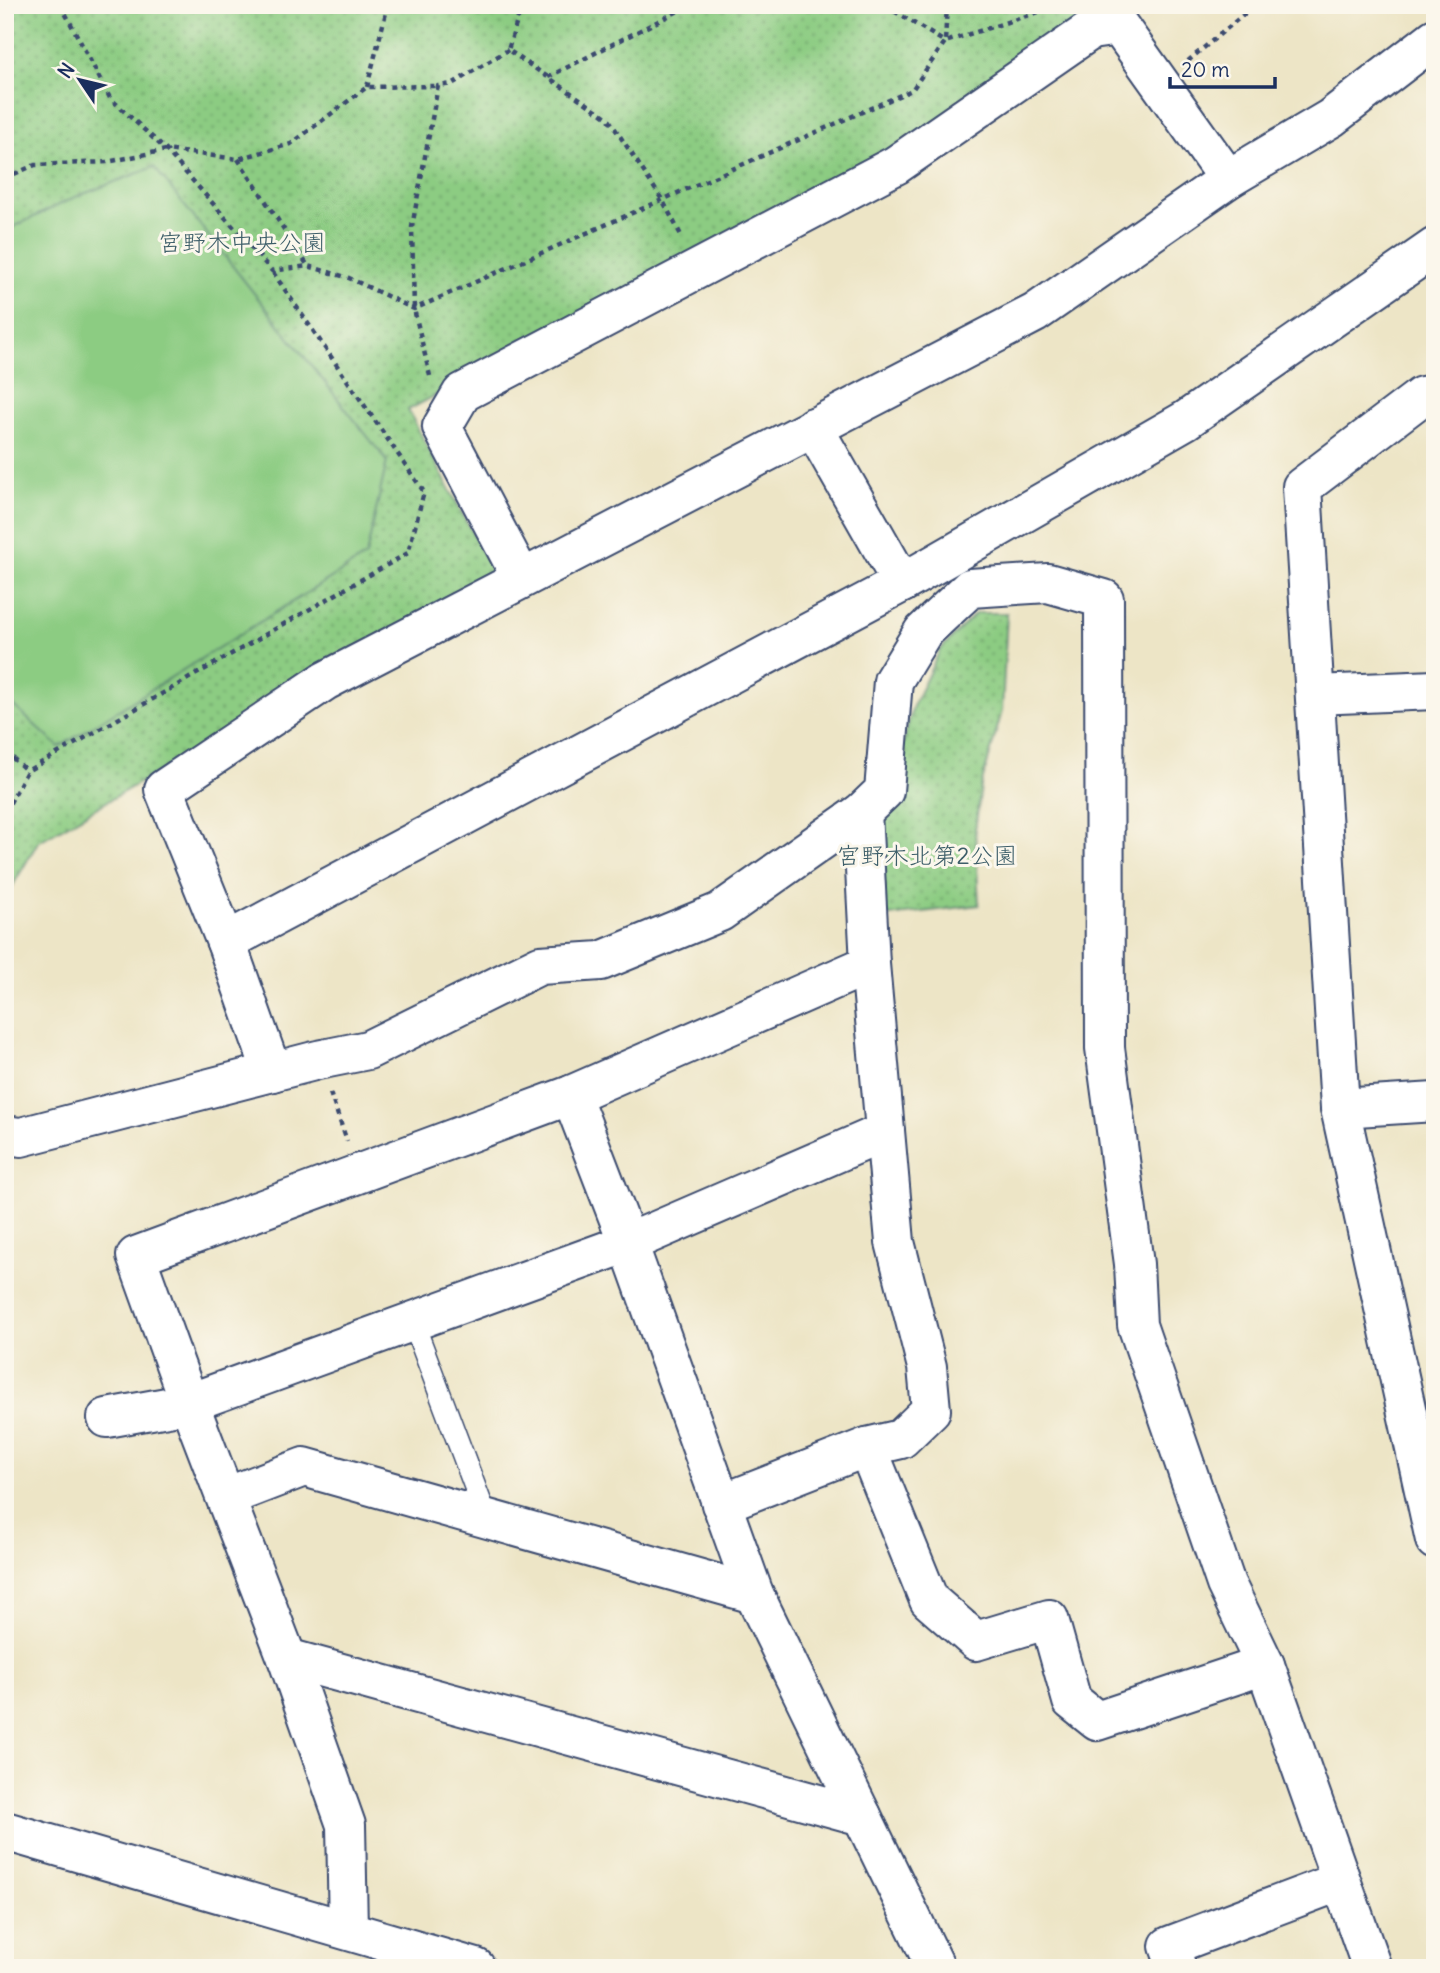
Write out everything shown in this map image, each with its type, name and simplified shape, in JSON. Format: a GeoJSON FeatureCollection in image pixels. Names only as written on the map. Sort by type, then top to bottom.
{"type":"FeatureCollection","features":[{"type":"Feature","properties":{"kind":"street"},"geometry":{"type":"LineString","coordinates":[[521,577],[442,426],[462,393],[896,165],[1091,30],[1119,26],[1228,179]]}},
{"type":"Feature","properties":{"kind":"street"},"geometry":{"type":"LineString","coordinates":[[272,1072],[226,942],[164,789],[325,681],[521,577],[1035,313],[1228,179],[1331,118],[1435,38]]}},
{"type":"Feature","properties":{"kind":"street"},"geometry":{"type":"LineString","coordinates":[[226,942],[902,583],[1186,420],[1435,247]]}},
{"type":"Feature","properties":{"kind":"street"},"geometry":{"type":"LineString","coordinates":[[1434,1541],[1340,1108],[1302,487],[1422,396],[1435,394]]}},
{"type":"Feature","properties":{"kind":"street"},"geometry":{"type":"LineString","coordinates":[[813,427],[902,583]]}},
{"type":"Feature","properties":{"kind":"street"},"geometry":{"type":"LineString","coordinates":[[5,1135],[21,1138],[318,1060],[368,1050],[540,965],[601,961],[720,912],[862,813],[884,791],[893,681],[923,632],[970,588],[1048,583],[1104,599],[1105,1048],[1134,1264],[1137,1325],[1226,1584],[1265,1665],[1372,1968]]}},
{"type":"Feature","properties":{"kind":"street"},"geometry":{"type":"LineString","coordinates":[[1315,695],[1435,690]]}},
{"type":"Feature","properties":{"kind":"street"},"geometry":{"type":"LineString","coordinates":[[721,1504],[867,1447],[901,1439],[930,1410],[928,1367],[895,1242],[870,964],[862,813]]}},
{"type":"Feature","properties":{"kind":"street"},"geometry":{"type":"LineString","coordinates":[[348,1930],[345,1825],[287,1658],[136,1256],[571,1095],[870,964]]}},
{"type":"Feature","properties":{"kind":"street"},"geometry":{"type":"LineString","coordinates":[[571,1095],[628,1243],[754,1594],[936,1968]]}},
{"type":"Feature","properties":{"kind":"street"},"geometry":{"type":"LineString","coordinates":[[1340,1108],[1435,1102]]}},
{"type":"Feature","properties":{"kind":"street"},"geometry":{"type":"LineString","coordinates":[[107,1418],[190,1404],[628,1243],[885,1132]]}},
{"type":"Feature","properties":{"kind":"street"},"geometry":{"type":"LineString","coordinates":[[867,1447],[929,1600],[976,1641],[1049,1619],[1072,1701],[1097,1721],[1265,1665]]}},
{"type":"Feature","properties":{"kind":"street"},"geometry":{"type":"LineString","coordinates":[[226,1497],[304,1467],[754,1594]]}},
{"type":"Feature","properties":{"kind":"street"},"geometry":{"type":"LineString","coordinates":[[287,1658],[862,1816]]}},
{"type":"Feature","properties":{"kind":"street"},"geometry":{"type":"LineString","coordinates":[[5,1830],[476,1968]]}},
{"type":"Feature","properties":{"kind":"street"},"geometry":{"type":"LineString","coordinates":[[1177,1968],[1169,1946],[1342,1881]]}},
{"type":"Feature","properties":{"kind":"lane"},"geometry":{"type":"LineString","coordinates":[[413,1322],[487,1518]]}},
{"type":"Feature","properties":{"kind":"path"},"geometry":{"type":"LineString","coordinates":[[5,812],[27,771],[408,553],[424,492],[272,271],[166,150],[110,98],[61,5]]}},
{"type":"Feature","properties":{"kind":"path"},"geometry":{"type":"LineString","coordinates":[[367,87],[388,5]]}},
{"type":"Feature","properties":{"kind":"path"},"geometry":{"type":"LineString","coordinates":[[5,178],[35,166],[107,162],[166,150],[238,159],[291,144],[367,87],[452,84],[508,50],[522,5]]}},
{"type":"Feature","properties":{"kind":"path"},"geometry":{"type":"LineString","coordinates":[[548,77],[684,8],[695,5]]}},
{"type":"Feature","properties":{"kind":"path"},"geometry":{"type":"LineString","coordinates":[[884,5],[946,42],[1060,5]]}},
{"type":"Feature","properties":{"kind":"path"},"geometry":{"type":"LineString","coordinates":[[272,271],[308,267],[349,278],[414,309],[912,90],[946,42],[947,5]]}},
{"type":"Feature","properties":{"kind":"path"},"geometry":{"type":"LineString","coordinates":[[1182,65],[1255,5]]}},
{"type":"Feature","properties":{"kind":"path"},"geometry":{"type":"LineString","coordinates":[[508,50],[608,118],[663,201]]}},
{"type":"Feature","properties":{"kind":"path"},"geometry":{"type":"LineString","coordinates":[[438,86],[412,227],[414,309],[442,426]]}},
{"type":"Feature","properties":{"kind":"path"},"geometry":{"type":"LineString","coordinates":[[238,159],[308,267]]}},
{"type":"Feature","properties":{"kind":"path"},"geometry":{"type":"LineString","coordinates":[[5,751],[27,771]]}},
{"type":"Feature","properties":{"kind":"path"},"geometry":{"type":"LineString","coordinates":[[318,1060],[358,1174]]}},
{"type":"Feature","properties":{"kind":"green space","name":"宮野木中央公園"},"geometry":{"type":"Polygon","coordinates":[[[5,5],[1110,5],[918,139],[408,410],[498,582],[325,674],[38,842],[5,899],[5,5]]]}},
{"type":"Feature","properties":{"kind":"green space"},"geometry":{"type":"Polygon","coordinates":[[[154,167],[387,461],[366,556],[59,747],[5,698],[5,231],[73,198],[154,167]]]}},
{"type":"Feature","properties":{"kind":"green space","name":"宮野木北第2公園"},"geometry":{"type":"Polygon","coordinates":[[[976,613],[1007,613],[1002,711],[981,786],[975,830],[979,905],[882,917],[876,847],[913,706],[940,650],[976,613]]]}}]}
